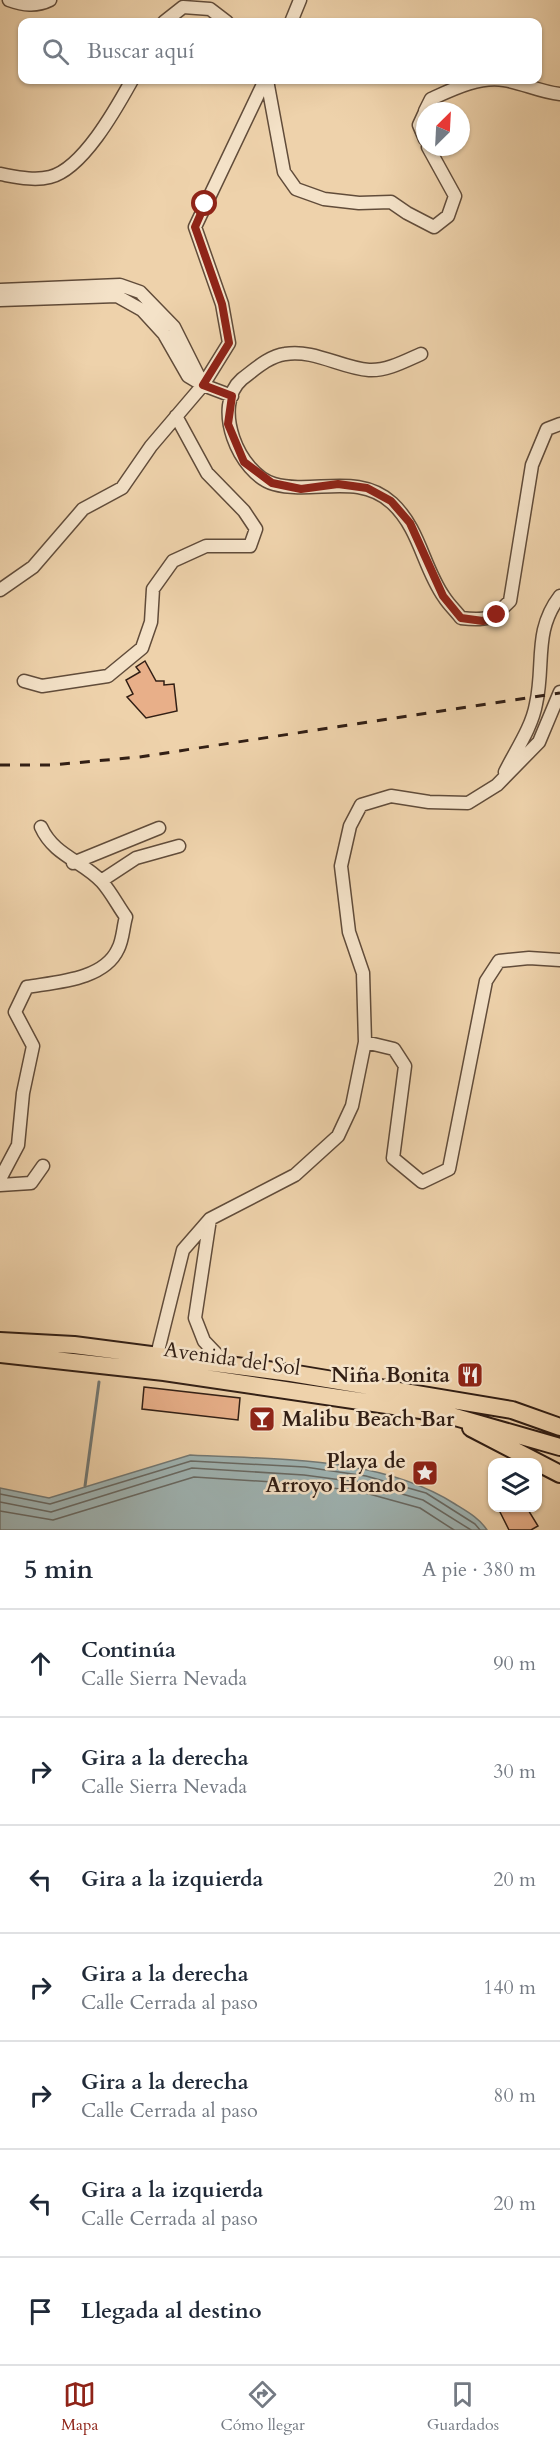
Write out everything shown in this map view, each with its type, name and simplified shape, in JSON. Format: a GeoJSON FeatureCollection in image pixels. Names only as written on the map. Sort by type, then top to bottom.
{"type":"FeatureCollection","features":[{"type":"Feature","properties":{"kind":"main road","name":"Avenida del Sol"},"geometry":{"type":"LineString","coordinates":[[0,1341],[157,1355],[425,1394],[512,1410],[560,1427]]}},
{"type":"Feature","properties":{"kind":"main road","name":"Avenida del Sol"},"geometry":{"type":"LineString","coordinates":[[0,1354],[176,1374],[441,1413],[560,1447]]}},
{"type":"Feature","properties":{"kind":"main road"},"geometry":{"type":"LineString","coordinates":[[512,1410],[560,1417]]}},
{"type":"Feature","properties":{"kind":"main road"},"geometry":{"type":"LineString","coordinates":[[441,1413],[560,1474]]}},
{"type":"Feature","properties":{"kind":"street"},"geometry":{"type":"LineString","coordinates":[[9,0],[21,4],[41,5],[50,0]]}},
{"type":"Feature","properties":{"kind":"street"},"geometry":{"type":"LineString","coordinates":[[293,18],[300,0]]}},
{"type":"Feature","properties":{"kind":"street"},"geometry":{"type":"LineString","coordinates":[[169,18],[183,7],[210,9],[222,18]]}},
{"type":"Feature","properties":{"kind":"street"},"geometry":{"type":"LineString","coordinates":[[0,174],[37,180],[54,177],[73,164],[111,117],[130,84]]}},
{"type":"Feature","properties":{"kind":"street"},"geometry":{"type":"LineString","coordinates":[[0,590],[33,567],[83,509],[122,488],[151,446],[203,385],[229,343],[222,304],[195,227],[264,84]]}},
{"type":"Feature","properties":{"kind":"street"},"geometry":{"type":"LineString","coordinates":[[267,84],[284,172],[296,189],[324,199],[359,203],[391,201],[407,213],[434,227],[448,216],[455,196],[433,156]]}},
{"type":"Feature","properties":{"kind":"street"},"geometry":{"type":"LineString","coordinates":[[430,102],[431,99],[463,84]]}},
{"type":"Feature","properties":{"kind":"street"},"geometry":{"type":"LineString","coordinates":[[515,84],[543,93],[560,94]]}},
{"type":"Feature","properties":{"kind":"street"},"geometry":{"type":"LineString","coordinates":[[0,290],[120,285],[140,292],[174,327],[203,385]]}},
{"type":"Feature","properties":{"kind":"street"},"geometry":{"type":"LineString","coordinates":[[0,300],[117,296],[142,310],[164,334],[188,376],[203,385],[232,396]]}},
{"type":"Feature","properties":{"kind":"street"},"geometry":{"type":"LineString","coordinates":[[421,354],[396,365],[370,370],[315,356],[284,354],[258,366],[239,383],[232,396],[228,424],[244,462],[272,483],[301,489],[338,484],[367,488],[391,501],[410,523],[443,596],[461,618],[483,621],[497,615],[510,601],[532,465],[547,429],[560,424]]}},
{"type":"Feature","properties":{"kind":"street"},"geometry":{"type":"LineString","coordinates":[[24,681],[42,686],[108,676],[142,648],[151,622],[153,590],[172,561],[206,546],[250,546],[256,529],[244,511],[207,473],[176,416]]}},
{"type":"Feature","properties":{"kind":"street"},"geometry":{"type":"LineString","coordinates":[[497,786],[537,704],[541,639],[549,611],[560,596]]}},
{"type":"Feature","properties":{"kind":"street"},"geometry":{"type":"LineString","coordinates":[[157,1355],[183,1250],[210,1219],[295,1175],[338,1136],[352,1106],[365,1042],[363,973],[349,932],[341,866],[350,826],[361,805],[391,796],[429,802],[468,803],[497,786],[539,742],[560,692]]}},
{"type":"Feature","properties":{"kind":"street"},"geometry":{"type":"LineString","coordinates":[[0,1179],[18,1145],[23,1093],[33,1046],[15,1012],[27,987],[78,978],[106,964],[118,949],[126,917],[101,881],[74,863],[46,838],[41,827]]}},
{"type":"Feature","properties":{"kind":"street"},"geometry":{"type":"LineString","coordinates":[[74,863],[159,828]]}},
{"type":"Feature","properties":{"kind":"street"},"geometry":{"type":"LineString","coordinates":[[101,881],[136,858],[179,846]]}},
{"type":"Feature","properties":{"kind":"street"},"geometry":{"type":"LineString","coordinates":[[365,1042],[394,1049],[405,1066],[393,1158],[422,1182],[448,1169],[486,981],[500,961],[529,958],[560,960]]}},
{"type":"Feature","properties":{"kind":"street"},"geometry":{"type":"LineString","coordinates":[[0,1185],[30,1183],[43,1166]]}},
{"type":"Feature","properties":{"kind":"street"},"geometry":{"type":"LineString","coordinates":[[210,1219],[195,1318],[204,1341],[226,1364]]}},
{"type":"Feature","properties":{"kind":"water"},"geometry":{"type":"Polygon","coordinates":[[[190,1455],[327,1463],[394,1477],[425,1488],[455,1504],[477,1519],[487,1530],[0,1530],[0,1488],[49,1498],[190,1455]]]}},
{"type":"Feature","properties":{"kind":"building"},"geometry":{"type":"Polygon","coordinates":[[[145,661],[156,681],[164,681],[164,685],[174,684],[177,711],[146,718],[127,697],[133,694],[126,680],[140,672],[136,667],[145,661]]]}},
{"type":"Feature","properties":{"kind":"building"},"geometry":{"type":"Polygon","coordinates":[[[144,1387],[240,1398],[238,1420],[142,1409],[144,1387]]]}},
{"type":"Feature","properties":{"kind":"building"},"geometry":{"type":"Polygon","coordinates":[[[500,1512],[529,1512],[538,1526],[531,1530],[509,1530],[500,1512]]]}},
{"type":"Feature","properties":{"kind":"waterway"},"geometry":{"type":"LineString","coordinates":[[85,1486],[99,1382]]}},
{"type":"Feature","properties":{"kind":"railway"},"geometry":{"type":"LineString","coordinates":[[0,765],[52,765],[139,757],[560,693]]}},
{"type":"Feature","properties":{"kind":"place","name":"Niña Bonita"},"geometry":{"type":"Point","coordinates":[470,1375]}},
{"type":"Feature","properties":{"kind":"place","name":"Malibu Beach Bar"},"geometry":{"type":"Point","coordinates":[262,1419]}},
{"type":"Feature","properties":{"kind":"place","name":"Playa de Arroyo Hondo"},"geometry":{"type":"Point","coordinates":[425,1473]}},
{"type":"Feature","properties":{"kind":"route"},"geometry":{"type":"LineString","coordinates":[[205,204],[195,227],[206,264],[222,304],[229,343],[203,385],[232,396],[228,424],[244,462],[272,483],[301,489],[338,484],[367,488],[391,501],[410,523],[443,596],[461,618],[483,621],[497,615]]}}]}
